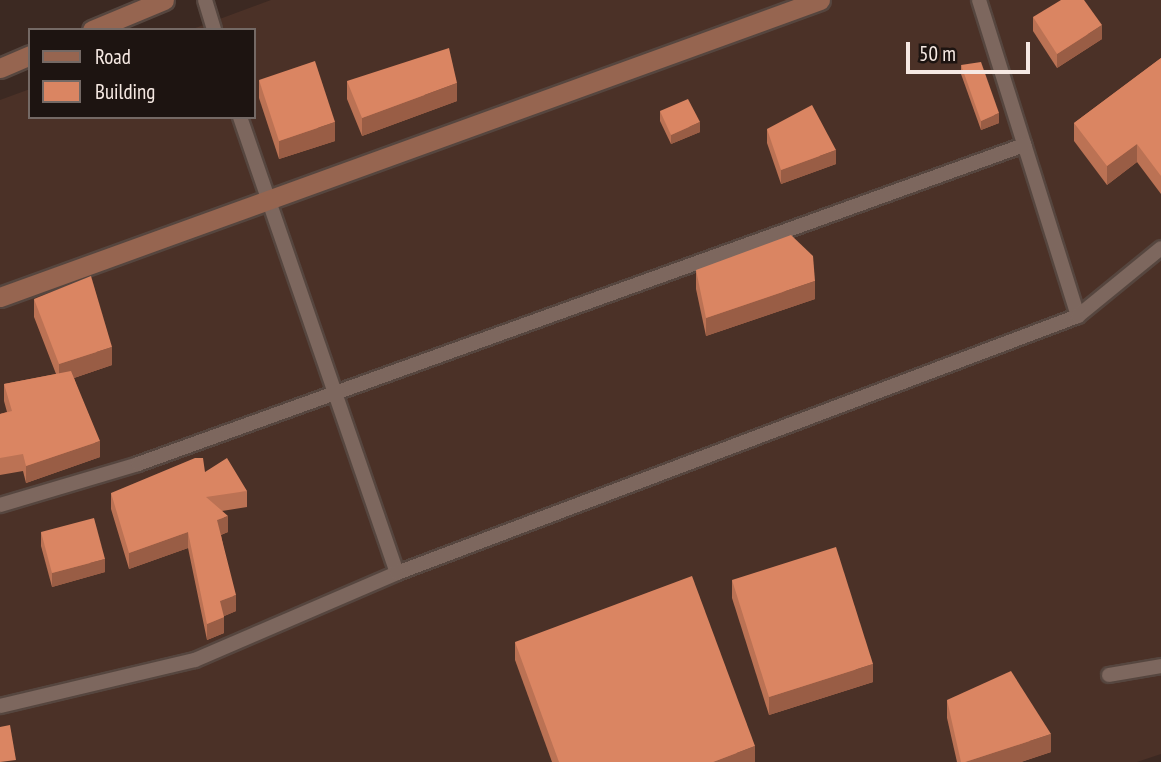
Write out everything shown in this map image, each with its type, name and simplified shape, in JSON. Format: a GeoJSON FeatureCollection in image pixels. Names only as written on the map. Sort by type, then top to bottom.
{"type":"FeatureCollection","features":[{"type":"Feature","properties":{"kind":"street"},"geometry":{"type":"LineString","coordinates":[[97,28],[164,0]]}},
{"type":"Feature","properties":{"kind":"street"},"geometry":{"type":"LineString","coordinates":[[205,0],[213,28]]}},
{"type":"Feature","properties":{"kind":"street"},"geometry":{"type":"LineString","coordinates":[[0,297],[263,197],[820,0]]}},
{"type":"Feature","properties":{"kind":"street"},"geometry":{"type":"LineString","coordinates":[[979,0],[1078,316]]}},
{"type":"Feature","properties":{"kind":"street"},"geometry":{"type":"LineString","coordinates":[[0,68],[28,56]]}},
{"type":"Feature","properties":{"kind":"street"},"geometry":{"type":"LineString","coordinates":[[241,119],[263,197],[397,573]]}},
{"type":"Feature","properties":{"kind":"street"},"geometry":{"type":"LineString","coordinates":[[0,505],[138,464],[331,390],[1024,145]]}},
{"type":"Feature","properties":{"kind":"street"},"geometry":{"type":"LineString","coordinates":[[0,706],[195,660],[397,573],[1078,316],[1161,248]]}},
{"type":"Feature","properties":{"kind":"street"},"geometry":{"type":"LineString","coordinates":[[1109,675],[1161,666]]}},
{"type":"Feature","properties":{"kind":"shaded area"},"geometry":{"type":"Polygon","coordinates":[[[271,0],[1161,0],[1161,754],[1137,762],[0,762],[0,100],[28,90],[28,119],[256,119],[256,28],[195,28],[271,0]]]}},
{"type":"Feature","properties":{"kind":"building"},"geometry":{"type":"Polygon","coordinates":[[[1061,0],[1084,0],[1102,25],[1057,54],[1033,17],[1061,0]]]}},
{"type":"Feature","properties":{"kind":"building"},"geometry":{"type":"Polygon","coordinates":[[[449,48],[457,83],[362,118],[347,81],[449,48]]]}},
{"type":"Feature","properties":{"kind":"building"},"geometry":{"type":"Polygon","coordinates":[[[1161,58],[1161,176],[1137,144],[1107,166],[1074,123],[1161,58]]]}},
{"type":"Feature","properties":{"kind":"building"},"geometry":{"type":"Polygon","coordinates":[[[315,61],[335,122],[279,141],[259,80],[315,61]]]}},
{"type":"Feature","properties":{"kind":"building"},"geometry":{"type":"Polygon","coordinates":[[[981,62],[999,113],[981,121],[961,65],[981,62]]]}},
{"type":"Feature","properties":{"kind":"building"},"geometry":{"type":"Polygon","coordinates":[[[688,99],[700,122],[671,135],[660,111],[688,99]]]}},
{"type":"Feature","properties":{"kind":"building"},"geometry":{"type":"Polygon","coordinates":[[[812,105],[836,150],[781,170],[767,129],[812,105]]]}},
{"type":"Feature","properties":{"kind":"building"},"geometry":{"type":"Polygon","coordinates":[[[791,235],[813,256],[815,281],[706,318],[696,270],[791,235]]]}},
{"type":"Feature","properties":{"kind":"building"},"geometry":{"type":"Polygon","coordinates":[[[91,276],[112,347],[59,364],[34,299],[91,276]]]}},
{"type":"Feature","properties":{"kind":"building"},"geometry":{"type":"Polygon","coordinates":[[[71,371],[100,441],[26,466],[23,454],[0,458],[0,414],[12,411],[4,384],[71,371]]]}},
{"type":"Feature","properties":{"kind":"building"},"geometry":{"type":"Polygon","coordinates":[[[195,458],[203,458],[205,472],[227,458],[247,491],[206,497],[228,516],[217,520],[236,595],[220,601],[224,617],[207,624],[188,532],[129,553],[111,493],[195,458]]]}},
{"type":"Feature","properties":{"kind":"building"},"geometry":{"type":"Polygon","coordinates":[[[94,518],[105,559],[52,573],[41,532],[94,518]]]}},
{"type":"Feature","properties":{"kind":"building"},"geometry":{"type":"Polygon","coordinates":[[[836,547],[873,664],[769,697],[732,580],[836,547]]]}},
{"type":"Feature","properties":{"kind":"building"},"geometry":{"type":"Polygon","coordinates":[[[692,576],[755,746],[713,762],[559,762],[515,642],[692,576]]]}},
{"type":"Feature","properties":{"kind":"building"},"geometry":{"type":"Polygon","coordinates":[[[1011,671],[1051,734],[961,762],[947,700],[1011,671]]]}},
{"type":"Feature","properties":{"kind":"building"},"geometry":{"type":"Polygon","coordinates":[[[10,725],[16,760],[0,762],[0,727],[10,725]]]}}]}
